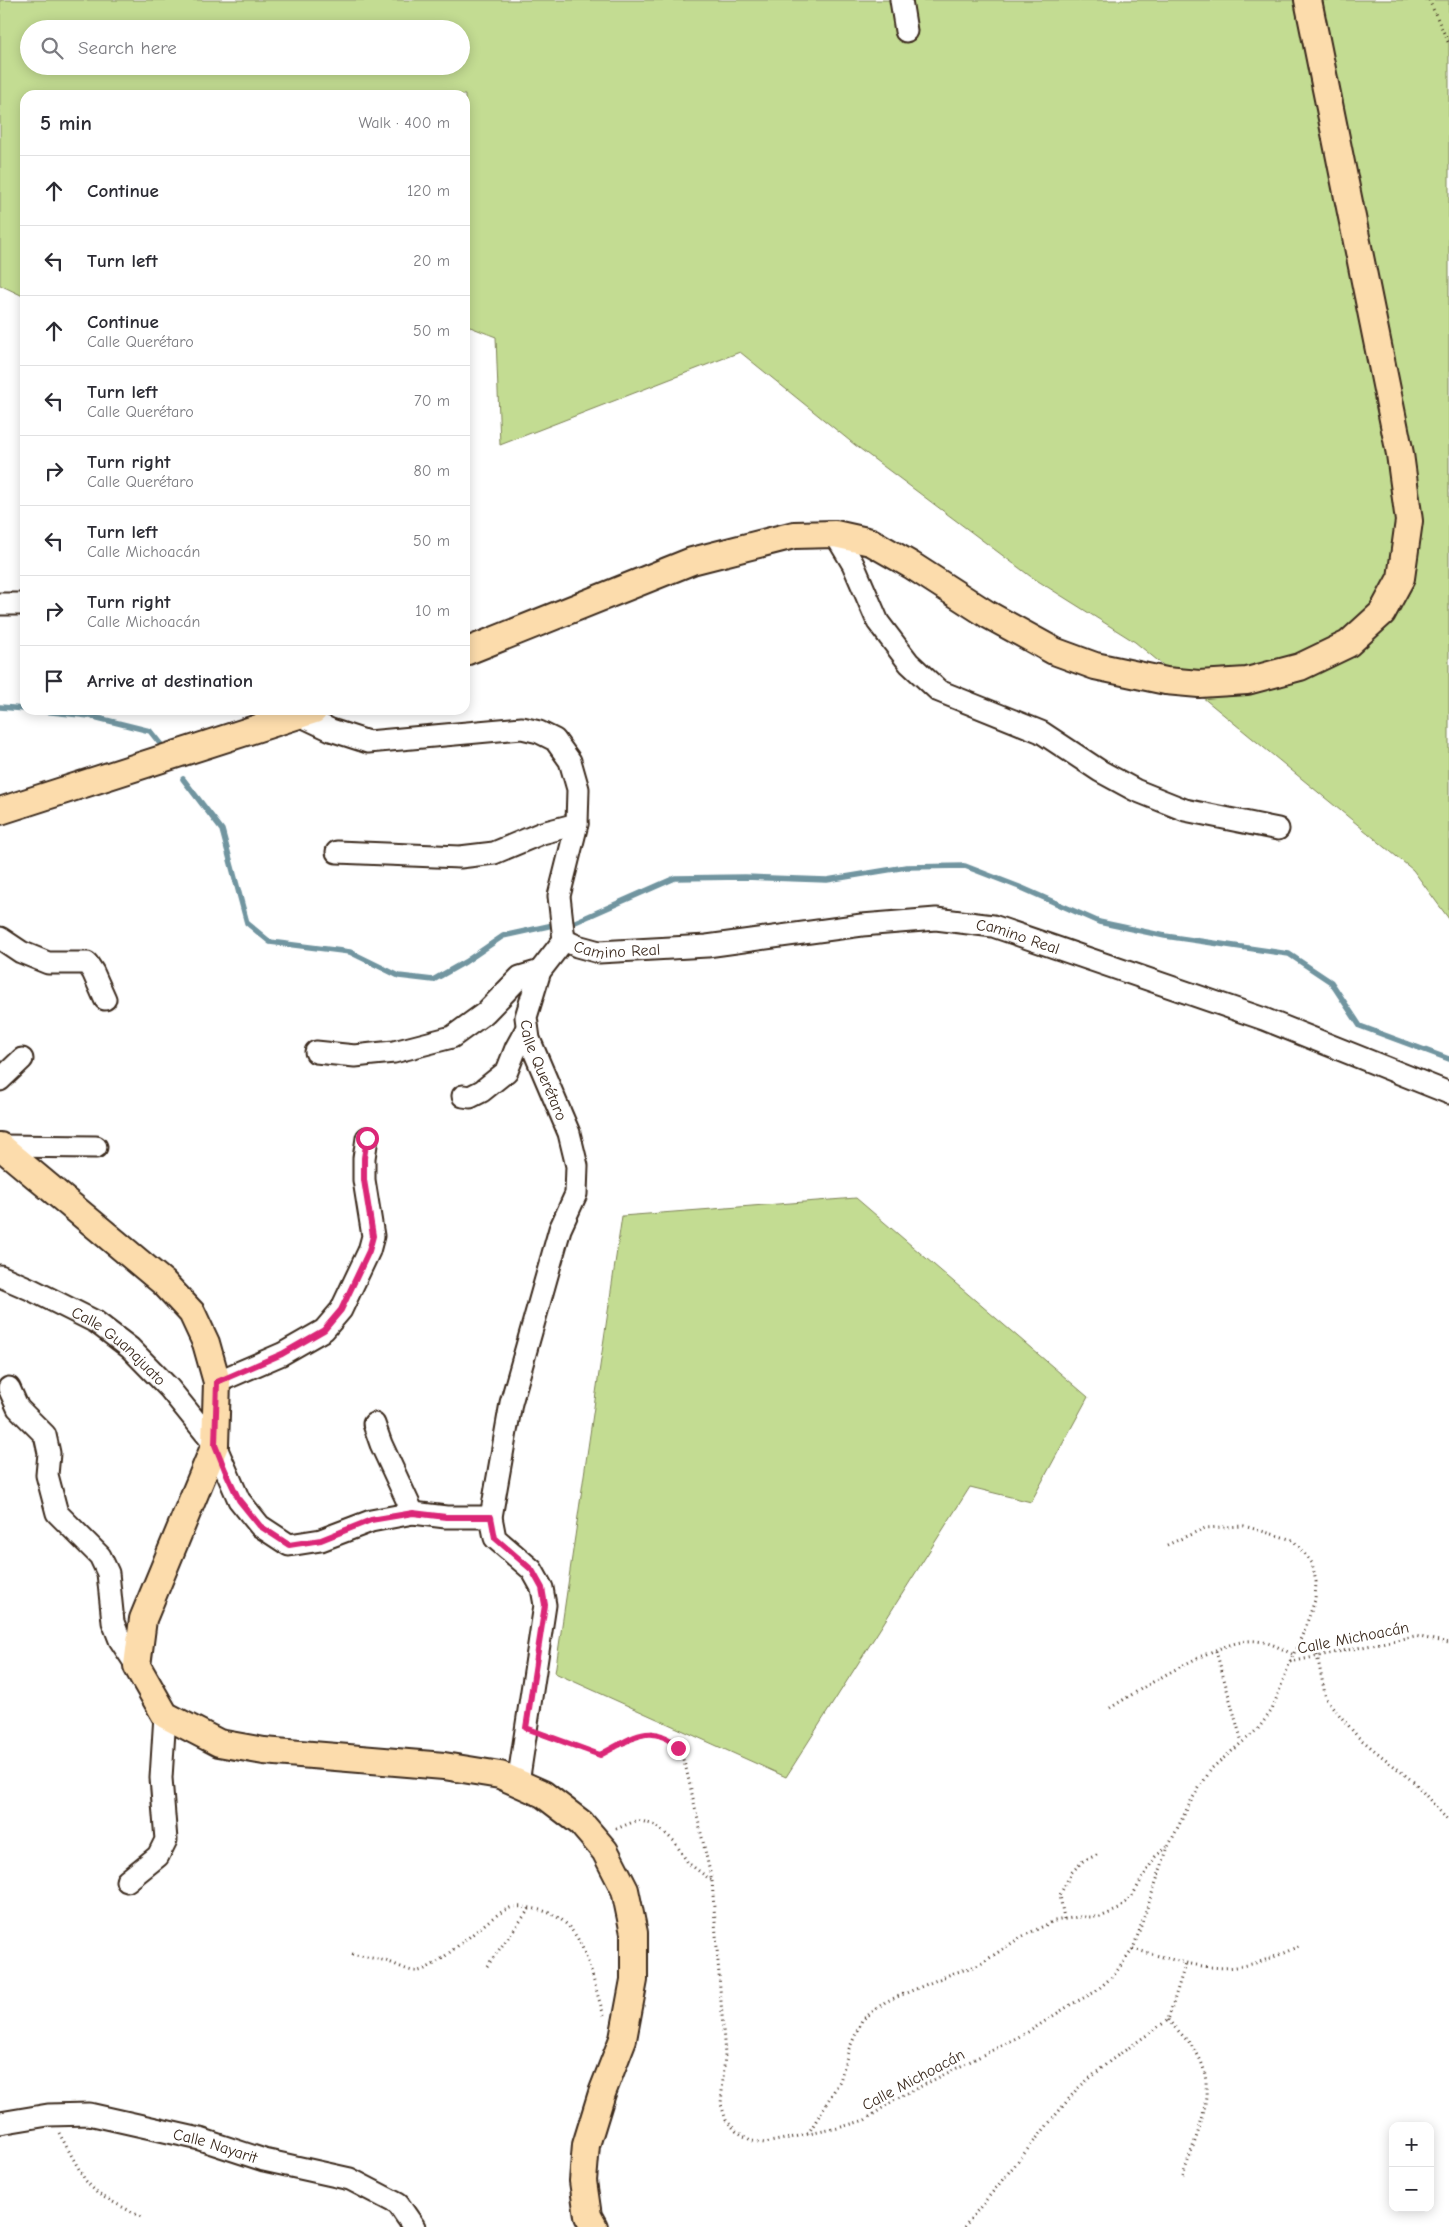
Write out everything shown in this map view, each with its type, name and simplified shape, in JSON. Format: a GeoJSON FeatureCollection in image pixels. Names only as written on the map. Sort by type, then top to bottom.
{"type":"FeatureCollection","features":[{"type":"Feature","properties":{"kind":"main road"},"geometry":{"type":"LineString","coordinates":[[470,650],[692,561],[794,535],[835,534],[871,542],[912,565],[987,614],[1054,652],[1095,666],[1166,681],[1199,684],[1247,681],[1300,667],[1348,644],[1382,613],[1401,578],[1409,521],[1400,454],[1308,0]]}},
{"type":"Feature","properties":{"kind":"main road"},"geometry":{"type":"LineString","coordinates":[[0,811],[292,715]]}},
{"type":"Feature","properties":{"kind":"main road"},"geometry":{"type":"LineString","coordinates":[[0,1146],[164,1283],[192,1313],[206,1343],[217,1382],[215,1445],[143,1618],[137,1666],[165,1715],[219,1743],[264,1751],[444,1766],[500,1775],[543,1794],[581,1823],[605,1850],[625,1890],[634,1933],[634,1980],[623,2039],[602,2093],[586,2145],[583,2181],[588,2216],[594,2227]]}},
{"type":"Feature","properties":{"kind":"street"},"geometry":{"type":"LineString","coordinates":[[900,0],[906,31]]}},
{"type":"Feature","properties":{"kind":"street"},"geometry":{"type":"LineString","coordinates":[[835,534],[853,564],[878,622],[909,663],[939,691],[1041,732],[1100,771],[1135,790],[1185,810],[1278,829]]}},
{"type":"Feature","properties":{"kind":"street"},"geometry":{"type":"LineString","coordinates":[[0,604],[20,602]]}},
{"type":"Feature","properties":{"kind":"street"},"geometry":{"type":"LineString","coordinates":[[308,715],[368,742],[522,728],[539,732],[556,740],[570,761],[578,789],[577,824],[559,896],[564,940]]}},
{"type":"Feature","properties":{"kind":"street"},"geometry":{"type":"LineString","coordinates":[[337,852],[460,858],[494,852],[542,833],[577,824]]}},
{"type":"Feature","properties":{"kind":"street","name":"Camino Real"},"geometry":{"type":"LineString","coordinates":[[564,940],[599,952],[707,946],[862,925],[936,919],[993,926],[1264,1019],[1449,1093]]}},
{"type":"Feature","properties":{"kind":"street"},"geometry":{"type":"LineString","coordinates":[[0,938],[21,952],[48,963],[87,964],[93,972],[105,999]]}},
{"type":"Feature","properties":{"kind":"street","name":"Calle Querétaro"},"geometry":{"type":"LineString","coordinates":[[518,1783],[545,1605],[542,1588],[532,1570],[495,1538],[491,1517],[496,1478],[511,1403],[560,1230],[576,1194],[577,1166],[569,1133],[529,1039],[526,1018],[540,971],[564,940]]}},
{"type":"Feature","properties":{"kind":"street"},"geometry":{"type":"LineString","coordinates":[[316,1052],[355,1056],[452,1037],[485,1012],[520,977],[540,971]]}},
{"type":"Feature","properties":{"kind":"street"},"geometry":{"type":"LineString","coordinates":[[463,1096],[470,1097],[482,1091],[507,1071],[516,1048],[527,1028]]}},
{"type":"Feature","properties":{"kind":"street"},"geometry":{"type":"LineString","coordinates":[[0,1080],[22,1059]]}},
{"type":"Feature","properties":{"kind":"street"},"geometry":{"type":"LineString","coordinates":[[217,1382],[282,1354],[324,1330],[341,1310],[369,1251],[373,1236],[364,1180],[364,1158],[367,1138]]}},
{"type":"Feature","properties":{"kind":"street"},"geometry":{"type":"LineString","coordinates":[[0,1146],[96,1147]]}},
{"type":"Feature","properties":{"kind":"street","name":"Calle Guanajuato"},"geometry":{"type":"LineString","coordinates":[[0,1276],[96,1322],[130,1348],[169,1388],[215,1445]]}},
{"type":"Feature","properties":{"kind":"street"},"geometry":{"type":"LineString","coordinates":[[10,1388],[18,1408],[45,1435],[49,1453],[47,1475],[57,1513],[100,1556],[108,1573],[113,1622],[120,1640],[137,1666]]}},
{"type":"Feature","properties":{"kind":"street"},"geometry":{"type":"LineString","coordinates":[[374,1424],[380,1444],[413,1513]]}},
{"type":"Feature","properties":{"kind":"street"},"geometry":{"type":"LineString","coordinates":[[215,1445],[239,1500],[260,1526],[289,1545],[321,1540],[371,1520],[413,1513],[446,1517],[491,1517]]}},
{"type":"Feature","properties":{"kind":"street"},"geometry":{"type":"LineString","coordinates":[[127,1881],[158,1856],[166,1840],[161,1778],[165,1715]]}},
{"type":"Feature","properties":{"kind":"street","name":"Calle Nayarit"},"geometry":{"type":"LineString","coordinates":[[0,2123],[48,2115],[88,2114],[200,2139],[264,2160],[350,2179],[398,2204],[414,2227]]}},
{"type":"Feature","properties":{"kind":"path"},"geometry":{"type":"LineString","coordinates":[[1429,0],[1449,44]]}},
{"type":"Feature","properties":{"kind":"path"},"geometry":{"type":"LineString","coordinates":[[1167,1545],[1205,1528],[1244,1526],[1293,1540],[1312,1563],[1316,1582],[1315,1600],[1290,1662]]}},
{"type":"Feature","properties":{"kind":"path","name":"Calle Michoacán"},"geometry":{"type":"LineString","coordinates":[[526,1728],[600,1755],[638,1736],[653,1732],[670,1738],[678,1748],[686,1768],[712,1881],[725,2055],[721,2104],[726,2120],[736,2132],[752,2141],[765,2142],[865,2120],[894,2100],[1030,2031],[1070,2005],[1095,1992],[1114,1975],[1133,1949],[1168,1847],[1192,1799],[1212,1768],[1258,1729],[1272,1710],[1290,1662],[1317,1654],[1415,1636],[1449,1643]]}},
{"type":"Feature","properties":{"kind":"path"},"geometry":{"type":"LineString","coordinates":[[1110,1708],[1182,1666],[1234,1643],[1255,1640],[1272,1644],[1292,1654]]}},
{"type":"Feature","properties":{"kind":"path"},"geometry":{"type":"LineString","coordinates":[[1216,1651],[1242,1742]]}},
{"type":"Feature","properties":{"kind":"path"},"geometry":{"type":"LineString","coordinates":[[1317,1654],[1326,1699],[1358,1738],[1415,1783],[1449,1822]]}},
{"type":"Feature","properties":{"kind":"path"},"geometry":{"type":"LineString","coordinates":[[594,1838],[638,1820],[654,1825],[674,1841],[688,1863],[712,1881]]}},
{"type":"Feature","properties":{"kind":"path"},"geometry":{"type":"LineString","coordinates":[[808,2134],[840,2081],[849,2049],[862,2020],[885,2002],[951,1974],[979,1966],[1021,1937],[1054,1921],[1100,1917],[1119,1909],[1132,1896],[1155,1857],[1168,1847]]}},
{"type":"Feature","properties":{"kind":"path"},"geometry":{"type":"LineString","coordinates":[[1064,1919],[1060,1895],[1071,1873],[1083,1861],[1099,1854]]}},
{"type":"Feature","properties":{"kind":"path"},"geometry":{"type":"LineString","coordinates":[[352,1954],[385,1961],[417,1971],[428,1967],[513,1907],[549,1912],[568,1926],[579,1940],[590,1964],[596,1995],[604,2016],[623,2039]]}},
{"type":"Feature","properties":{"kind":"path"},"geometry":{"type":"LineString","coordinates":[[487,1966],[530,1908]]}},
{"type":"Feature","properties":{"kind":"path"},"geometry":{"type":"LineString","coordinates":[[1133,1949],[1199,1965],[1235,1967],[1271,1959],[1301,1945]]}},
{"type":"Feature","properties":{"kind":"path"},"geometry":{"type":"LineString","coordinates":[[964,2227],[1077,2089],[1110,2061],[1168,2020],[1186,1962]]}},
{"type":"Feature","properties":{"kind":"path"},"geometry":{"type":"LineString","coordinates":[[1168,2020],[1196,2052],[1206,2075],[1207,2094],[1182,2178]]}},
{"type":"Feature","properties":{"kind":"path"},"geometry":{"type":"LineString","coordinates":[[48,2115],[85,2180],[98,2194],[141,2217]]}},
{"type":"Feature","properties":{"kind":"green space"},"geometry":{"type":"Polygon","coordinates":[[[0,0],[1449,0],[1449,919],[1413,870],[1135,642],[1030,576],[855,445],[740,352],[500,445],[496,337],[470,327],[470,90],[20,90],[20,295],[0,285],[0,0]]]}},
{"type":"Feature","properties":{"kind":"green space"},"geometry":{"type":"Polygon","coordinates":[[[856,1198],[1088,1397],[1031,1502],[970,1487],[786,1777],[555,1673],[622,1216],[856,1198]]]}},
{"type":"Feature","properties":{"kind":"waterway"},"geometry":{"type":"LineString","coordinates":[[0,707],[20,709]]}},
{"type":"Feature","properties":{"kind":"waterway"},"geometry":{"type":"LineString","coordinates":[[80,715],[150,731],[162,746]]}},
{"type":"Feature","properties":{"kind":"waterway"},"geometry":{"type":"LineString","coordinates":[[183,779],[222,830],[247,923],[270,942],[350,952],[399,976],[433,980],[465,962],[503,936],[553,925],[573,923],[675,878],[745,877],[827,880],[906,867],[965,866],[1022,888],[1099,922],[1165,936],[1289,954],[1331,982],[1360,1026],[1449,1059]]}},
{"type":"Feature","properties":{"kind":"route"},"geometry":{"type":"LineString","coordinates":[[367,1138],[364,1158],[364,1180],[373,1236],[369,1251],[341,1310],[324,1330],[282,1354],[217,1382],[215,1445],[239,1500],[260,1526],[289,1545],[321,1540],[371,1520],[413,1513],[446,1517],[491,1517],[495,1538],[532,1570],[542,1588],[545,1605],[526,1728],[600,1755],[638,1736],[653,1732],[670,1738],[678,1748]]}}]}
